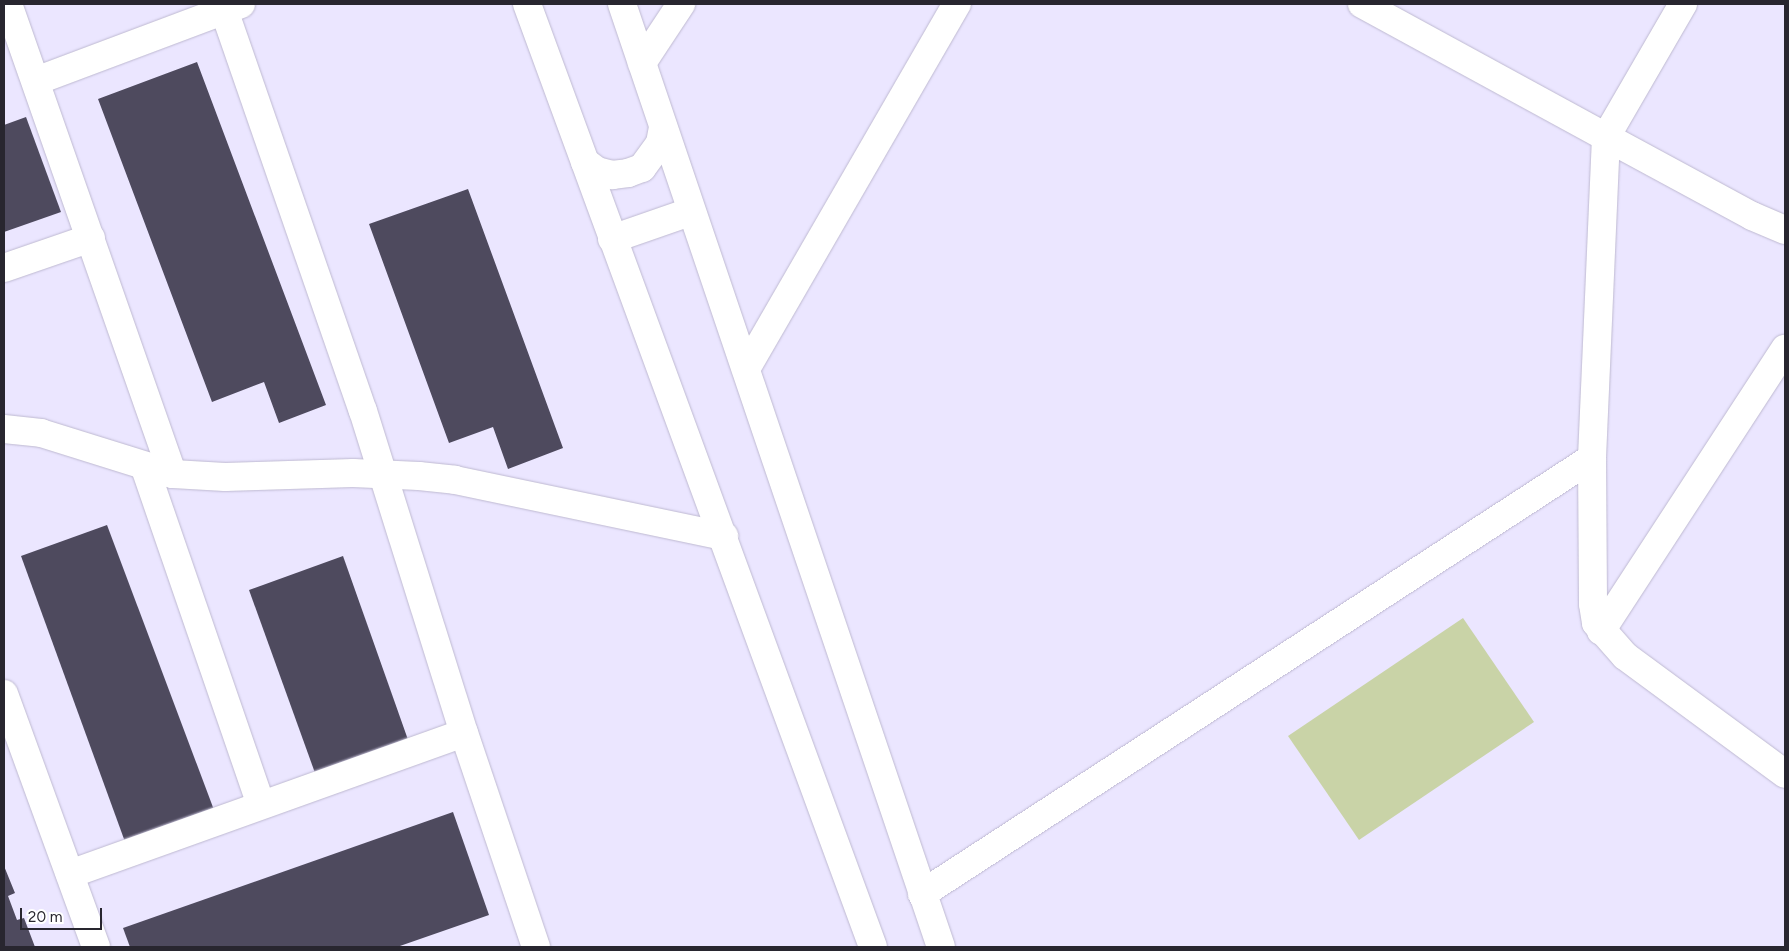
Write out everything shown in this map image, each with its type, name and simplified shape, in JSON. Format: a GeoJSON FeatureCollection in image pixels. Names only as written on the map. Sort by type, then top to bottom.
{"type":"FeatureCollection","features":[{"type":"Feature","properties":{"kind":"street"},"geometry":{"type":"LineString","coordinates":[[8,4],[12,42],[36,82],[173,474]]}},
{"type":"Feature","properties":{"kind":"street"},"geometry":{"type":"LineString","coordinates":[[527,4],[612,239],[724,536],[873,947]]}},
{"type":"Feature","properties":{"kind":"street"},"geometry":{"type":"LineString","coordinates":[[622,4],[690,212],[746,369],[941,947]]}},
{"type":"Feature","properties":{"kind":"street"},"geometry":{"type":"LineString","coordinates":[[642,63],[681,4]]}},
{"type":"Feature","properties":{"kind":"street"},"geometry":{"type":"LineString","coordinates":[[746,369],[957,4]]}},
{"type":"Feature","properties":{"kind":"street"},"geometry":{"type":"LineString","coordinates":[[1362,4],[1752,216],[1785,230]]}},
{"type":"Feature","properties":{"kind":"street"},"geometry":{"type":"LineString","coordinates":[[1683,4],[1606,137],[1592,458],[1592,604],[1601,631],[1625,656],[1781,761]]}},
{"type":"Feature","properties":{"kind":"street"},"geometry":{"type":"LineString","coordinates":[[36,82],[233,7],[464,733],[536,947]]}},
{"type":"Feature","properties":{"kind":"street"},"geometry":{"type":"LineString","coordinates":[[585,162],[597,171],[612,174],[628,174],[642,168],[660,143],[663,128]]}},
{"type":"Feature","properties":{"kind":"street"},"geometry":{"type":"LineString","coordinates":[[612,239],[690,212]]}},
{"type":"Feature","properties":{"kind":"street"},"geometry":{"type":"LineString","coordinates":[[4,268],[90,238]]}},
{"type":"Feature","properties":{"kind":"street"},"geometry":{"type":"LineString","coordinates":[[1601,631],[1785,349]]}},
{"type":"Feature","properties":{"kind":"street"},"geometry":{"type":"LineString","coordinates":[[4,429],[41,433],[146,468],[173,474],[199,477],[383,474],[455,480],[724,536]]}},
{"type":"Feature","properties":{"kind":"street"},"geometry":{"type":"LineString","coordinates":[[922,894],[1592,458]]}},
{"type":"Feature","properties":{"kind":"street"},"geometry":{"type":"LineString","coordinates":[[146,468],[261,805]]}},
{"type":"Feature","properties":{"kind":"street"},"geometry":{"type":"LineString","coordinates":[[4,694],[96,947]]}},
{"type":"Feature","properties":{"kind":"street"},"geometry":{"type":"LineString","coordinates":[[70,874],[464,733]]}},
{"type":"Feature","properties":{"kind":"green space"},"geometry":{"type":"Polygon","coordinates":[[[1463,618],[1534,722],[1359,840],[1288,736],[1463,618]]]}},
{"type":"Feature","properties":{"kind":"building"},"geometry":{"type":"Polygon","coordinates":[[[197,62],[326,405],[279,423],[264,382],[212,402],[98,99],[197,62]]]}},
{"type":"Feature","properties":{"kind":"building"},"geometry":{"type":"Polygon","coordinates":[[[26,117],[61,212],[4,232],[4,125],[26,117]]]}},
{"type":"Feature","properties":{"kind":"building"},"geometry":{"type":"Polygon","coordinates":[[[468,189],[563,448],[508,469],[493,427],[449,443],[369,224],[468,189]]]}},
{"type":"Feature","properties":{"kind":"building"},"geometry":{"type":"Polygon","coordinates":[[[107,525],[217,818],[128,850],[21,556],[107,525]]]}},
{"type":"Feature","properties":{"kind":"building"},"geometry":{"type":"Polygon","coordinates":[[[343,556],[412,751],[319,784],[249,590],[343,556]]]}},
{"type":"Feature","properties":{"kind":"building"},"geometry":{"type":"Polygon","coordinates":[[[453,812],[489,915],[397,947],[130,947],[123,928],[453,812]]]}},
{"type":"Feature","properties":{"kind":"building"},"geometry":{"type":"Polygon","coordinates":[[[4,866],[15,893],[8,896],[17,920],[24,918],[35,947],[4,947],[4,866]]]}}]}
